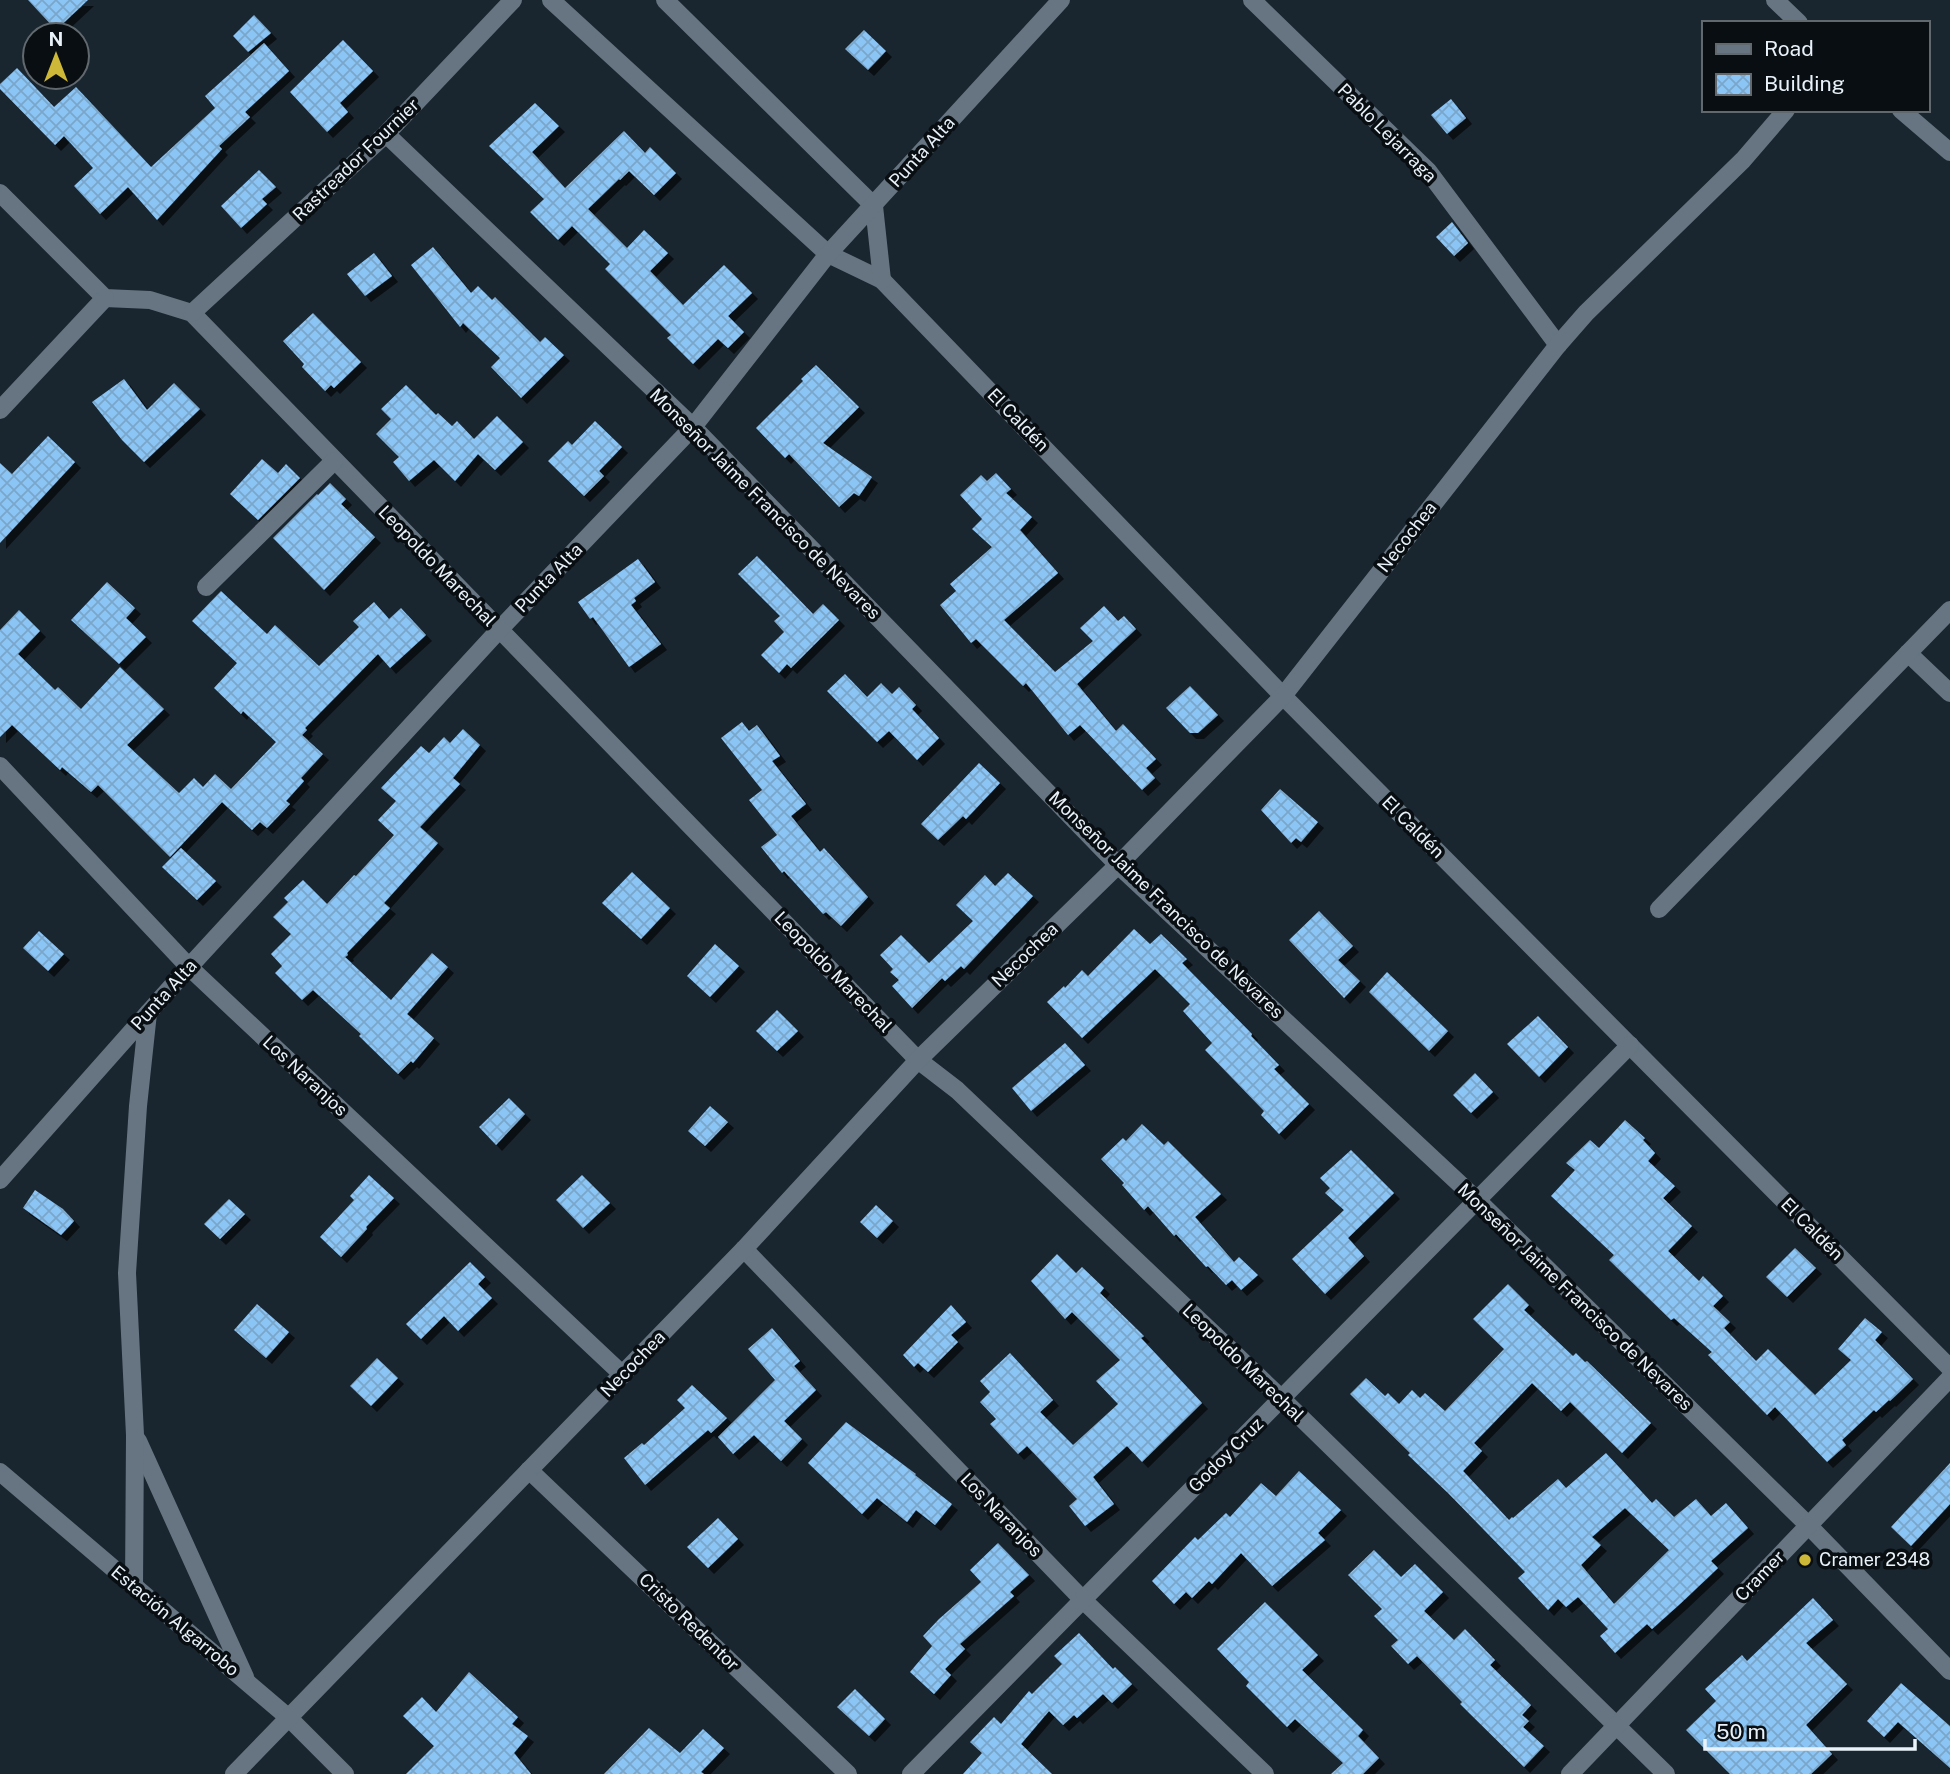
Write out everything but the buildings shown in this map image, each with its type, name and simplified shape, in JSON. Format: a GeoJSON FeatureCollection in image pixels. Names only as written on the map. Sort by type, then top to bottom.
{"type":"FeatureCollection","features":[{"type":"Feature","properties":{"kind":"street","name":"Rastreador Fournier"},"geometry":{"type":"LineString","coordinates":[[192,313],[386,134],[513,0]]}},
{"type":"Feature","properties":{"kind":"street","name":"El Caldén"},"geometry":{"type":"LineString","coordinates":[[551,0],[828,254],[883,280],[1283,696],[1950,1368]]}},
{"type":"Feature","properties":{"kind":"street"},"geometry":{"type":"LineString","coordinates":[[665,0],[874,206],[883,280]]}},
{"type":"Feature","properties":{"kind":"street","name":"Punta Alta"},"geometry":{"type":"LineString","coordinates":[[0,1180],[189,967],[499,630],[693,427],[828,254],[1060,0]]}},
{"type":"Feature","properties":{"kind":"street","name":"Pablo Lejarraga"},"geometry":{"type":"LineString","coordinates":[[1252,0],[1428,171],[1558,345]]}},
{"type":"Feature","properties":{"kind":"street"},"geometry":{"type":"LineString","coordinates":[[1774,0],[1797,21]]}},
{"type":"Feature","properties":{"kind":"street","name":"Necochea"},"geometry":{"type":"LineString","coordinates":[[234,1774],[744,1249],[918,1060],[1118,865],[1283,696],[1558,345],[1586,313],[1743,160],[1784,112]]}},
{"type":"Feature","properties":{"kind":"street"},"geometry":{"type":"LineString","coordinates":[[1902,112],[1950,152]]}},
{"type":"Feature","properties":{"kind":"street","name":"Monseñor Jaime Francisco de Nevares"},"geometry":{"type":"LineString","coordinates":[[386,134],[693,427],[1118,865],[1477,1200],[1808,1525],[1950,1671]]}},
{"type":"Feature","properties":{"kind":"street"},"geometry":{"type":"LineString","coordinates":[[0,193],[105,298],[0,410]]}},
{"type":"Feature","properties":{"kind":"street","name":"Leopoldo Marechal"},"geometry":{"type":"LineString","coordinates":[[105,298],[150,300],[192,313],[918,1060],[957,1090],[1282,1399],[1665,1774]]}},
{"type":"Feature","properties":{"kind":"street"},"geometry":{"type":"LineString","coordinates":[[206,587],[334,461]]}},
{"type":"Feature","properties":{"kind":"street"},"geometry":{"type":"LineString","coordinates":[[1659,909],[1950,610]]}},
{"type":"Feature","properties":{"kind":"street"},"geometry":{"type":"LineString","coordinates":[[1908,653],[1950,693]]}},
{"type":"Feature","properties":{"kind":"street","name":"Los Naranjos"},"geometry":{"type":"LineString","coordinates":[[0,766],[189,967],[622,1375]]}},
{"type":"Feature","properties":{"kind":"street"},"geometry":{"type":"LineString","coordinates":[[134,1587],[135,1435],[127,1273],[138,1107],[148,1013]]}},
{"type":"Feature","properties":{"kind":"street","name":"Godoy Cruz"},"geometry":{"type":"LineString","coordinates":[[911,1774],[1630,1045]]}},
{"type":"Feature","properties":{"kind":"street","name":"Los Naranjos"},"geometry":{"type":"LineString","coordinates":[[744,1249],[1083,1600],[1265,1774]]}},
{"type":"Feature","properties":{"kind":"street","name":"Cramer"},"geometry":{"type":"LineString","coordinates":[[1570,1774],[1950,1378]]}},
{"type":"Feature","properties":{"kind":"street"},"geometry":{"type":"LineString","coordinates":[[135,1435],[248,1682]]}},
{"type":"Feature","properties":{"kind":"street","name":"Cristo Redentor"},"geometry":{"type":"LineString","coordinates":[[529,1471],[848,1774]]}},
{"type":"Feature","properties":{"kind":"street","name":"Estación Algarrobo"},"geometry":{"type":"LineString","coordinates":[[0,1472],[248,1682],[345,1774]]}},
{"type":"Feature","properties":{"kind":"place","name":"Cramer 2348"},"geometry":{"type":"Point","coordinates":[1805,1560]}}]}
